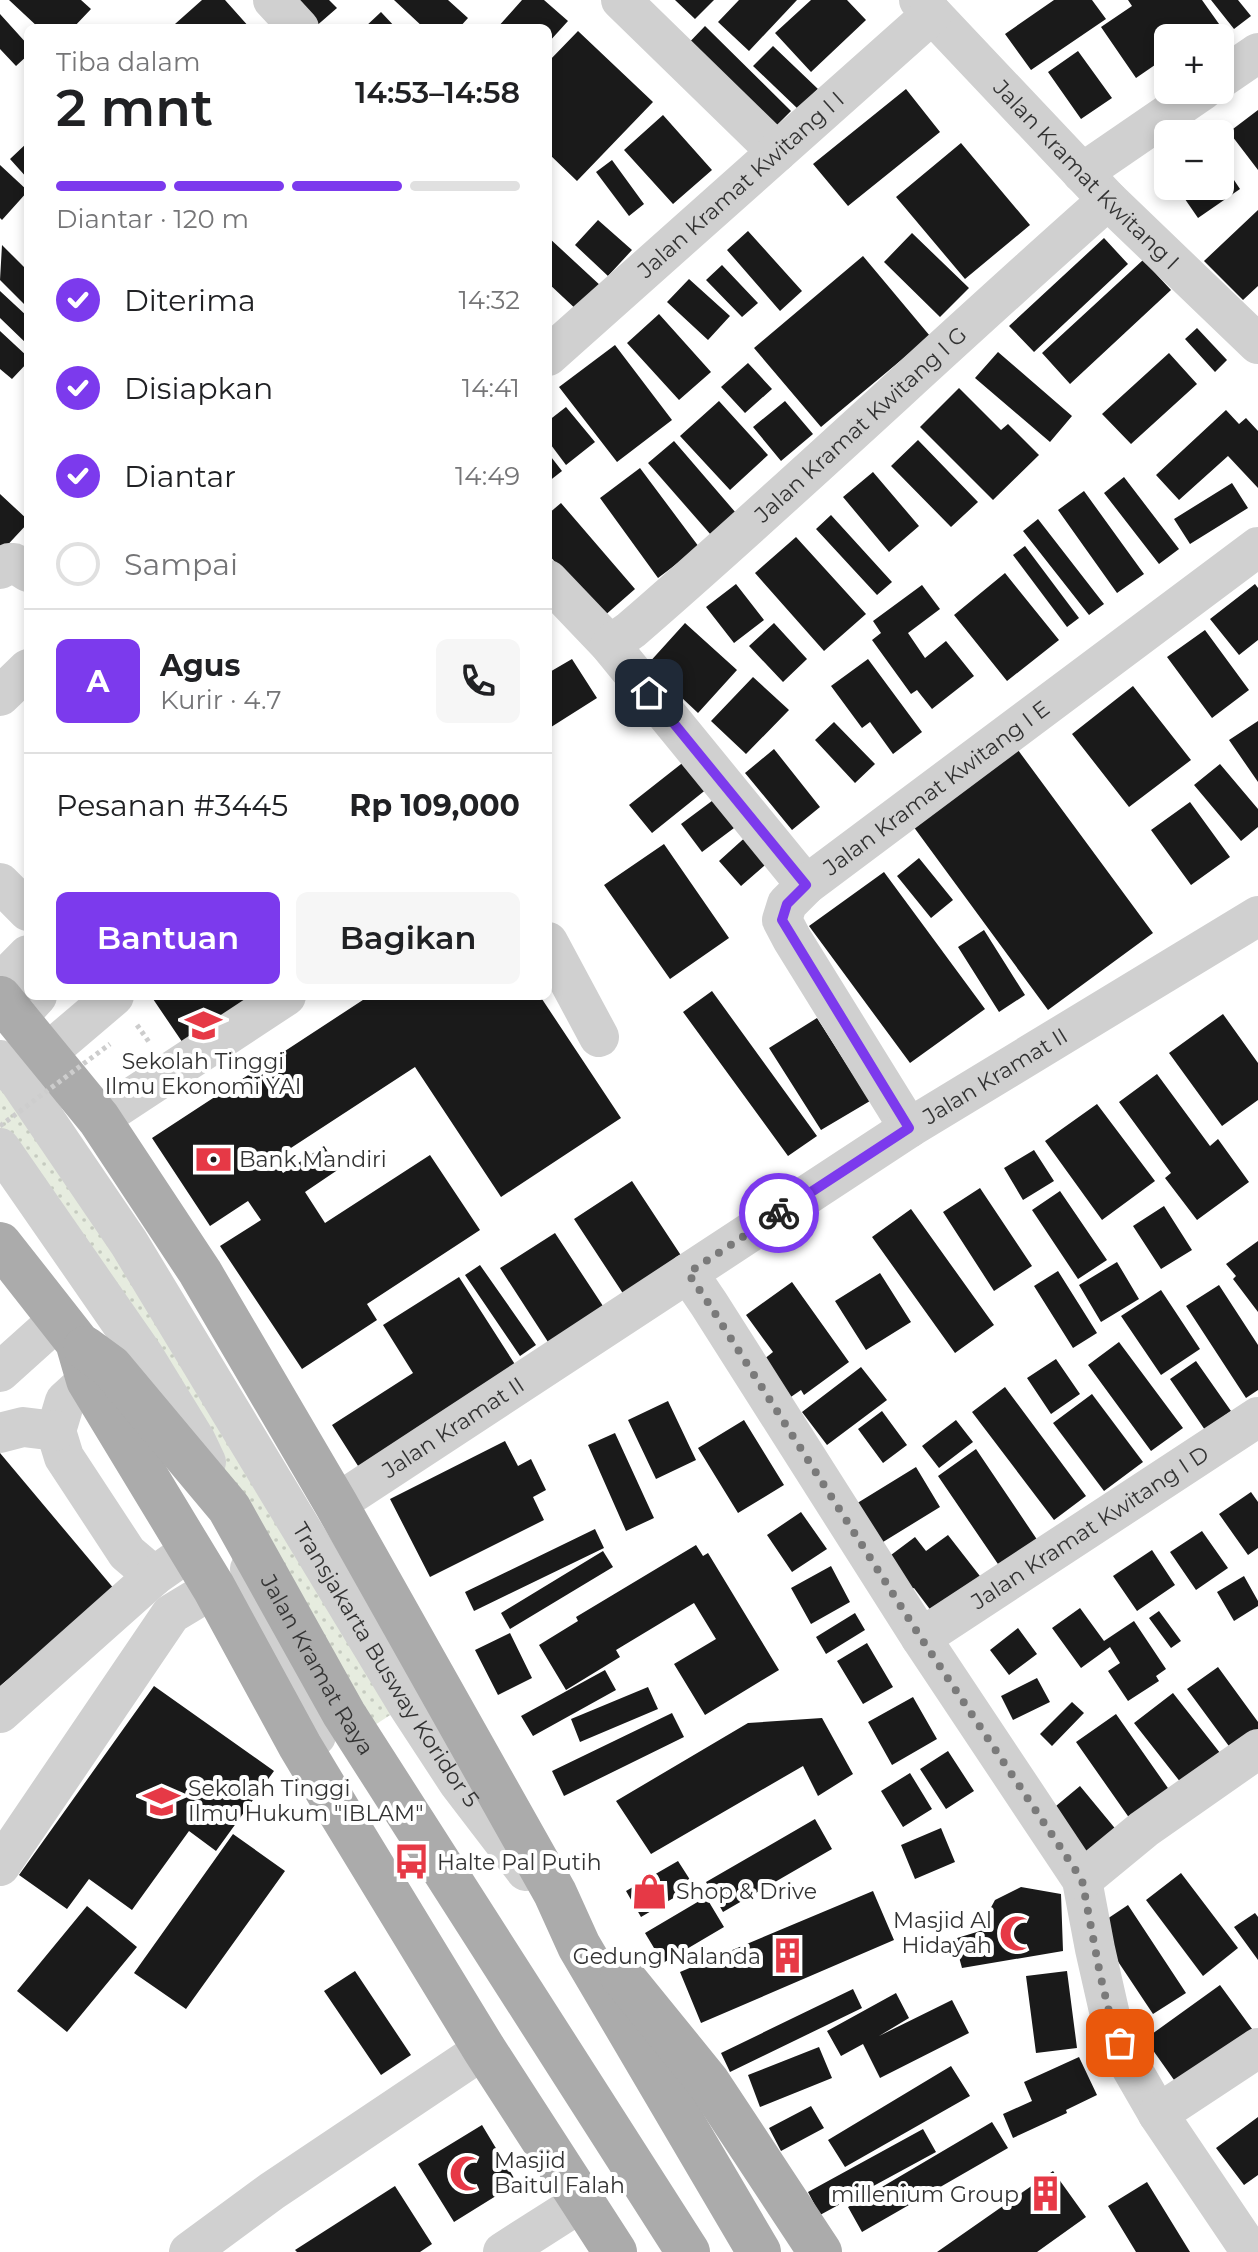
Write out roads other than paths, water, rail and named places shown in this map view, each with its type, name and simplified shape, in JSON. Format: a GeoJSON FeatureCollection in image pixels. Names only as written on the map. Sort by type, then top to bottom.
{"type":"FeatureCollection","features":[{"type":"Feature","properties":{"kind":"main road"},"geometry":{"type":"LineString","coordinates":[[14,999],[47,1053],[99,1119],[200,1272],[336,1504],[555,1893],[576,1940],[759,2252]]}},
{"type":"Feature","properties":{"kind":"main road","name":"Jalan Kramat Raya"},"geometry":{"type":"LineString","coordinates":[[0,1244],[75,1347],[214,1588],[300,1746],[484,2049],[615,2252]]}},
{"type":"Feature","properties":{"kind":"main road","name":"Jalan Kramat Raya"},"geometry":{"type":"LineString","coordinates":[[75,1347],[111,1367],[229,1508],[344,1714],[688,2252]]}},
{"type":"Feature","properties":{"kind":"main road"},"geometry":{"type":"LineString","coordinates":[[555,1893],[708,2082],[820,2252]]}},
{"type":"Feature","properties":{"kind":"street"},"geometry":{"type":"LineString","coordinates":[[273,0],[295,24]]}},
{"type":"Feature","properties":{"kind":"street"},"geometry":{"type":"LineString","coordinates":[[621,0],[777,152]]}},
{"type":"Feature","properties":{"kind":"street","name":"Jalan Kramat Kwitang I I"},"geometry":{"type":"LineString","coordinates":[[552,352],[777,152],[920,4]]}},
{"type":"Feature","properties":{"kind":"street","name":"Jalan Kramat Kwitang I"},"geometry":{"type":"LineString","coordinates":[[920,4],[1095,186],[1258,344]]}},
{"type":"Feature","properties":{"kind":"street"},"geometry":{"type":"LineString","coordinates":[[1234,69],[1258,53]]}},
{"type":"Feature","properties":{"kind":"street","name":"Jalan Kramat Kwitang I G"},"geometry":{"type":"LineString","coordinates":[[610,645],[753,524],[933,357],[1095,186],[1187,104]]}},
{"type":"Feature","properties":{"kind":"street","name":"Jalan Kramat Kwitang I E"},"geometry":{"type":"LineString","coordinates":[[909,1128],[782,920],[787,904],[806,885],[1258,547]]}},
{"type":"Feature","properties":{"kind":"street"},"geometry":{"type":"LineString","coordinates":[[0,569],[14,563],[24,569]]}},
{"type":"Feature","properties":{"kind":"street"},"geometry":{"type":"LineString","coordinates":[[552,584],[610,645],[806,885]]}},
{"type":"Feature","properties":{"kind":"street"},"geometry":{"type":"LineString","coordinates":[[0,696],[24,673]]}},
{"type":"Feature","properties":{"kind":"street"},"geometry":{"type":"LineString","coordinates":[[0,883],[24,907]]}},
{"type":"Feature","properties":{"kind":"street","name":"Jalan Kramat II"},"geometry":{"type":"LineString","coordinates":[[336,1504],[909,1128],[1258,916]]}},
{"type":"Feature","properties":{"kind":"street"},"geometry":{"type":"LineString","coordinates":[[552,949],[599,1037]]}},
{"type":"Feature","properties":{"kind":"street"},"geometry":{"type":"LineString","coordinates":[[14,999],[24,968]]}},
{"type":"Feature","properties":{"kind":"street"},"geometry":{"type":"LineString","coordinates":[[47,1053],[109,1000]]}},
{"type":"Feature","properties":{"kind":"street"},"geometry":{"type":"LineString","coordinates":[[99,1119],[280,1000]]}},
{"type":"Feature","properties":{"kind":"street","name":"Transjakarta Busway Koridor 5"},"geometry":{"type":"LineString","coordinates":[[0,1060],[19,1081],[129,1243],[382,1665],[458,1782],[576,1940],[589,1948],[691,2079],[797,2252]]}},
{"type":"Feature","properties":{"kind":"street"},"geometry":{"type":"LineString","coordinates":[[0,1148],[144,1356],[196,1441],[229,1508],[273,1637],[305,1717],[634,2252]]}},
{"type":"Feature","properties":{"kind":"street"},"geometry":{"type":"LineString","coordinates":[[688,1273],[921,1638],[1082,1880],[1112,2024],[1128,2062],[1158,2114],[1251,2252]]}},
{"type":"Feature","properties":{"kind":"street"},"geometry":{"type":"LineString","coordinates":[[0,1372],[75,1347],[56,1431],[64,1457],[127,1553],[154,1576]]}},
{"type":"Feature","properties":{"kind":"street","name":"Jalan Kramat Kwitang I D"},"geometry":{"type":"LineString","coordinates":[[921,1638],[1258,1417]]}},
{"type":"Feature","properties":{"kind":"street"},"geometry":{"type":"LineString","coordinates":[[0,1433],[23,1427],[56,1431]]}},
{"type":"Feature","properties":{"kind":"street"},"geometry":{"type":"LineString","coordinates":[[0,1713],[154,1576],[191,1550]]}},
{"type":"Feature","properties":{"kind":"street"},"geometry":{"type":"LineString","coordinates":[[0,1866],[171,1614],[214,1588]]}},
{"type":"Feature","properties":{"kind":"street"},"geometry":{"type":"LineString","coordinates":[[1082,1880],[1144,1829],[1258,1749]]}},
{"type":"Feature","properties":{"kind":"street"},"geometry":{"type":"LineString","coordinates":[[1158,2114],[1258,2048]]}},
{"type":"Feature","properties":{"kind":"street"},"geometry":{"type":"LineString","coordinates":[[189,2252],[272,2191],[484,2049]]}},
{"type":"Feature","properties":{"kind":"street"},"geometry":{"type":"LineString","coordinates":[[503,2252],[583,2201]]}},
{"type":"Feature","properties":{"kind":"place","name":"Sekolah Tinggi Ilmu Ekonomi YAI"},"geometry":{"type":"Point","coordinates":[203,1025]}},
{"type":"Feature","properties":{"kind":"place","name":"Bank Mandiri"},"geometry":{"type":"Point","coordinates":[213,1159]}},
{"type":"Feature","properties":{"kind":"place","name":"Sekolah Tinggi Ilmu Hukum \"IBLAM\""},"geometry":{"type":"Point","coordinates":[162,1801]}},
{"type":"Feature","properties":{"kind":"place","name":"Halte Pal Putih"},"geometry":{"type":"Point","coordinates":[411,1862]}},
{"type":"Feature","properties":{"kind":"place","name":"Shop & Drive"},"geometry":{"type":"Point","coordinates":[650,1891]}},
{"type":"Feature","properties":{"kind":"place","name":"Masjid Al Hidayah"},"geometry":{"type":"Point","coordinates":[1018,1933]}},
{"type":"Feature","properties":{"kind":"place","name":"Gedung Nalanda"},"geometry":{"type":"Point","coordinates":[787,1956]}},
{"type":"Feature","properties":{"kind":"place","name":"Masjid Baitul Falah"},"geometry":{"type":"Point","coordinates":[468,2173]}},
{"type":"Feature","properties":{"kind":"place","name":"millenium Group"},"geometry":{"type":"Point","coordinates":[1045,2194]}}]}
